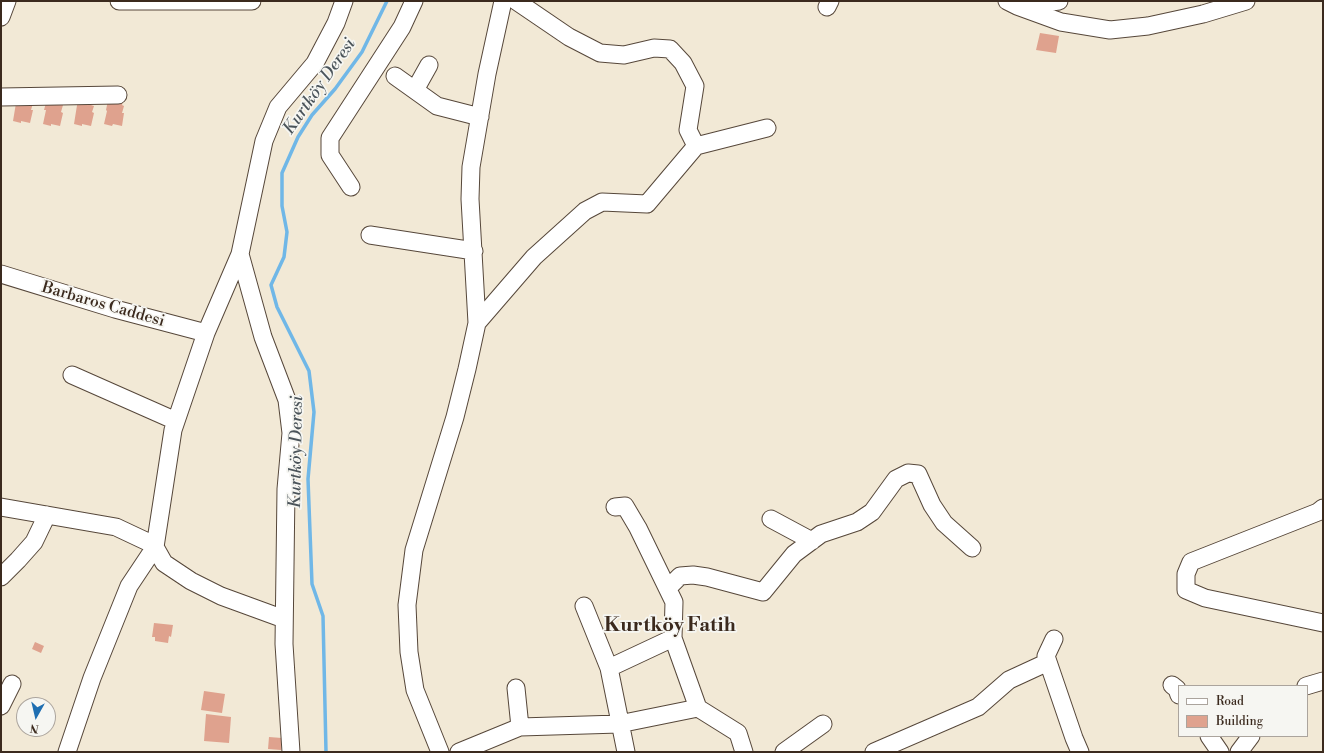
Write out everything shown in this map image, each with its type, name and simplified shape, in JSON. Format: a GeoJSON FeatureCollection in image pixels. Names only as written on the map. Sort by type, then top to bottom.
{"type":"FeatureCollection","features":[{"type":"Feature","properties":{"kind":"street"},"geometry":{"type":"LineString","coordinates":[[1,17],[7,1]]}},
{"type":"Feature","properties":{"kind":"street"},"geometry":{"type":"LineString","coordinates":[[119,1],[252,1]]}},
{"type":"Feature","properties":{"kind":"street"},"geometry":{"type":"LineString","coordinates":[[68,752],[92,678],[129,586],[155,547],[173,430],[206,333],[240,254],[264,141],[278,107],[315,63],[336,23],[344,1]]}},
{"type":"Feature","properties":{"kind":"street"},"geometry":{"type":"LineString","coordinates":[[351,187],[330,155],[330,138],[402,27],[414,1]]}},
{"type":"Feature","properties":{"kind":"street"},"geometry":{"type":"LineString","coordinates":[[440,752],[415,690],[409,652],[407,605],[414,550],[455,417],[468,369],[477,324],[470,199],[471,167],[503,1]]}},
{"type":"Feature","properties":{"kind":"street"},"geometry":{"type":"LineString","coordinates":[[516,1],[570,37],[600,53],[624,55],[654,48],[670,49],[683,63],[695,86],[688,130],[696,146]]}},
{"type":"Feature","properties":{"kind":"street"},"geometry":{"type":"LineString","coordinates":[[1012,4],[1059,1]]}},
{"type":"Feature","properties":{"kind":"street"},"geometry":{"type":"LineString","coordinates":[[1012,4],[1062,22],[1110,30],[1148,26],[1203,14],[1246,1]]}},
{"type":"Feature","properties":{"kind":"street"},"geometry":{"type":"LineString","coordinates":[[415,90],[429,65]]}},
{"type":"Feature","properties":{"kind":"street"},"geometry":{"type":"LineString","coordinates":[[395,76],[437,106],[480,117]]}},
{"type":"Feature","properties":{"kind":"street"},"geometry":{"type":"LineString","coordinates":[[1,97],[118,95]]}},
{"type":"Feature","properties":{"kind":"street"},"geometry":{"type":"LineString","coordinates":[[477,324],[534,256],[585,211],[602,202],[647,204],[696,146],[767,128]]}},
{"type":"Feature","properties":{"kind":"street"},"geometry":{"type":"LineString","coordinates":[[370,235],[474,251]]}},
{"type":"Feature","properties":{"kind":"street"},"geometry":{"type":"LineString","coordinates":[[240,254],[263,336],[287,400],[291,433],[286,490],[284,619],[284,644],[291,752]]}},
{"type":"Feature","properties":{"kind":"street","name":"Barbaros Caddesi"},"geometry":{"type":"LineString","coordinates":[[1,274],[115,309],[206,333]]}},
{"type":"Feature","properties":{"kind":"street"},"geometry":{"type":"LineString","coordinates":[[72,375],[176,421]]}},
{"type":"Feature","properties":{"kind":"street"},"geometry":{"type":"LineString","coordinates":[[668,588],[680,576],[693,575],[707,577],[763,592],[794,554],[821,534],[857,522],[872,512],[896,479],[908,474],[918,474],[932,505],[944,523],[972,548]]}},
{"type":"Feature","properties":{"kind":"street"},"geometry":{"type":"LineString","coordinates":[[615,507],[625,506],[638,528],[674,602],[673,638],[698,708],[738,733],[744,752]]}},
{"type":"Feature","properties":{"kind":"street"},"geometry":{"type":"LineString","coordinates":[[1,507],[116,527],[150,543],[155,547],[164,563],[191,580],[221,596],[284,619]]}},
{"type":"Feature","properties":{"kind":"street"},"geometry":{"type":"LineString","coordinates":[[1323,508],[1318,512],[1191,562],[1186,574],[1186,590],[1205,598],[1323,623]]}},
{"type":"Feature","properties":{"kind":"street"},"geometry":{"type":"LineString","coordinates":[[1,577],[34,542],[47,515]]}},
{"type":"Feature","properties":{"kind":"street"},"geometry":{"type":"LineString","coordinates":[[771,519],[812,541]]}},
{"type":"Feature","properties":{"kind":"street"},"geometry":{"type":"LineString","coordinates":[[584,606],[609,668],[619,724],[626,752]]}},
{"type":"Feature","properties":{"kind":"street"},"geometry":{"type":"LineString","coordinates":[[609,668],[673,638]]}},
{"type":"Feature","properties":{"kind":"street"},"geometry":{"type":"LineString","coordinates":[[1054,639],[1046,656],[1080,752]]}},
{"type":"Feature","properties":{"kind":"street"},"geometry":{"type":"LineString","coordinates":[[874,752],[978,707],[1009,680],[1048,662]]}},
{"type":"Feature","properties":{"kind":"street"},"geometry":{"type":"LineString","coordinates":[[1308,685],[1323,681]]}},
{"type":"Feature","properties":{"kind":"street"},"geometry":{"type":"LineString","coordinates":[[1,706],[12,684]]}},
{"type":"Feature","properties":{"kind":"street"},"geometry":{"type":"LineString","coordinates":[[516,688],[520,727]]}},
{"type":"Feature","properties":{"kind":"street"},"geometry":{"type":"LineString","coordinates":[[459,752],[520,727],[619,724],[698,708]]}},
{"type":"Feature","properties":{"kind":"street"},"geometry":{"type":"LineString","coordinates":[[784,752],[823,724]]}},
{"type":"Feature","properties":{"kind":"street"},"geometry":{"type":"LineString","coordinates":[[1210,737],[1220,752]]}},
{"type":"Feature","properties":{"kind":"street"},"geometry":{"type":"LineString","coordinates":[[1239,752],[1250,737]]}},
{"type":"Feature","properties":{"kind":"building"},"geometry":{"type":"Polygon","coordinates":[[[1040,33],[1059,36],[1056,53],[1036,50],[1040,33]]]}},
{"type":"Feature","properties":{"kind":"building"},"geometry":{"type":"Polygon","coordinates":[[[17,97],[33,103],[30,123],[13,121],[17,97]]]}},
{"type":"Feature","properties":{"kind":"building"},"geometry":{"type":"Polygon","coordinates":[[[47,99],[61,101],[61,105],[63,105],[60,126],[43,124],[46,110],[44,110],[47,99]]]}},
{"type":"Feature","properties":{"kind":"building"},"geometry":{"type":"Polygon","coordinates":[[[78,99],[92,101],[91,105],[94,106],[92,112],[94,113],[91,126],[74,124],[78,99]]]}},
{"type":"Feature","properties":{"kind":"building"},"geometry":{"type":"Polygon","coordinates":[[[108,100],[123,102],[122,105],[124,106],[122,113],[124,113],[122,126],[104,124],[108,100]]]}},
{"type":"Feature","properties":{"kind":"building"},"geometry":{"type":"Polygon","coordinates":[[[154,623],[173,625],[171,637],[169,636],[168,643],[155,641],[155,637],[152,637],[154,623]]]}},
{"type":"Feature","properties":{"kind":"building"},"geometry":{"type":"Polygon","coordinates":[[[35,642],[44,646],[41,653],[32,649],[35,642]]]}},
{"type":"Feature","properties":{"kind":"building"},"geometry":{"type":"Polygon","coordinates":[[[204,691],[225,694],[222,713],[201,710],[204,691]]]}},
{"type":"Feature","properties":{"kind":"building"},"geometry":{"type":"Polygon","coordinates":[[[206,714],[231,717],[229,743],[204,741],[206,714]]]}},
{"type":"Feature","properties":{"kind":"building"},"geometry":{"type":"Polygon","coordinates":[[[269,737],[282,738],[281,750],[268,749],[269,737]]]}},
{"type":"Feature","properties":{"kind":"waterway","name":"Kurtköy Deresi"},"geometry":{"type":"LineString","coordinates":[[326,752],[323,616],[312,584],[308,479],[314,412],[309,371],[277,307],[271,285],[284,257],[287,232],[282,206],[282,173],[298,137],[312,115],[335,89],[362,52],[387,1]]}},
{"type":"Feature","properties":{"kind":"district","name":"Kurtköy Fatih"},"geometry":{"type":"Point","coordinates":[670,626]}}]}
